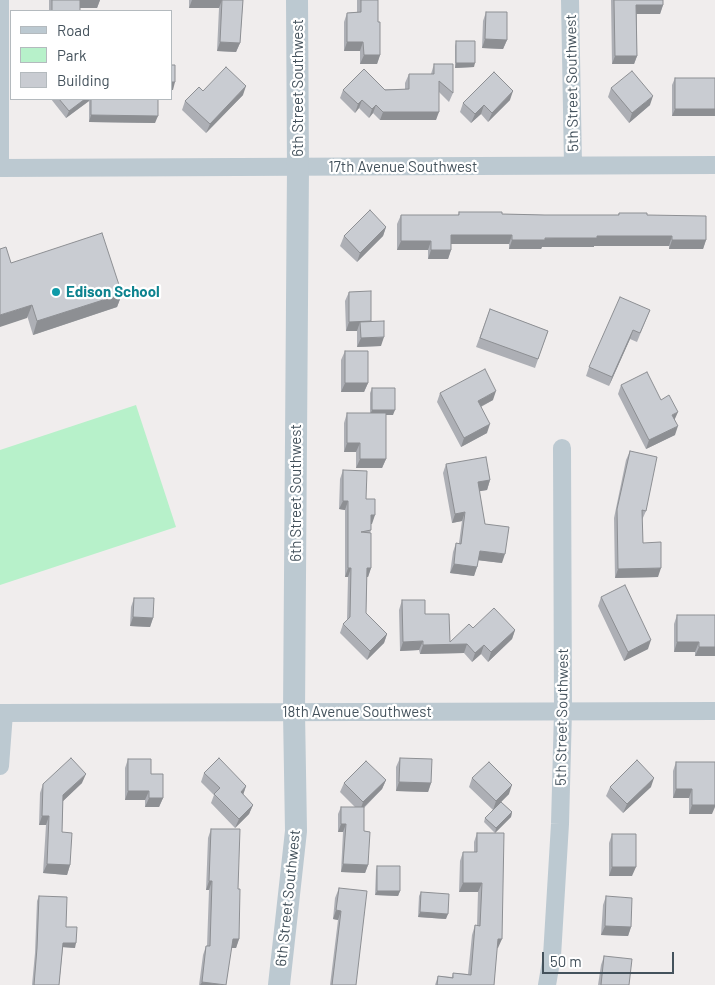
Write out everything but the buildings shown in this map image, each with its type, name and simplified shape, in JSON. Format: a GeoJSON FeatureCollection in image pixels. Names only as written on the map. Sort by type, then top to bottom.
{"type":"FeatureCollection","features":[{"type":"Feature","properties":{"kind":"street"},"geometry":{"type":"LineString","coordinates":[[0,0],[0,168]]}},
{"type":"Feature","properties":{"kind":"street","name":"6th Street Southwest"},"geometry":{"type":"LineString","coordinates":[[279,985],[296,831],[294,712],[298,167],[297,0]]}},
{"type":"Feature","properties":{"kind":"street","name":"5th Street Southwest"},"geometry":{"type":"LineString","coordinates":[[570,0],[573,165]]}},
{"type":"Feature","properties":{"kind":"street","name":"17th Avenue Southwest"},"geometry":{"type":"LineString","coordinates":[[0,168],[715,165]]}},
{"type":"Feature","properties":{"kind":"street","name":"5th Street Southwest"},"geometry":{"type":"LineString","coordinates":[[547,985],[552,956],[560,824],[563,711],[562,448]]}},
{"type":"Feature","properties":{"kind":"street","name":"18th Avenue Southwest"},"geometry":{"type":"LineString","coordinates":[[2,713],[715,712]]}},
{"type":"Feature","properties":{"kind":"street"},"geometry":{"type":"LineString","coordinates":[[0,766],[2,713]]}},
{"type":"Feature","properties":{"kind":"green space"},"geometry":{"type":"Polygon","coordinates":[[[136,405],[176,527],[0,585],[0,450],[136,405]]]}},
{"type":"Feature","properties":{"kind":"place","name":"Edison School"},"geometry":{"type":"Point","coordinates":[56,292]}}]}
